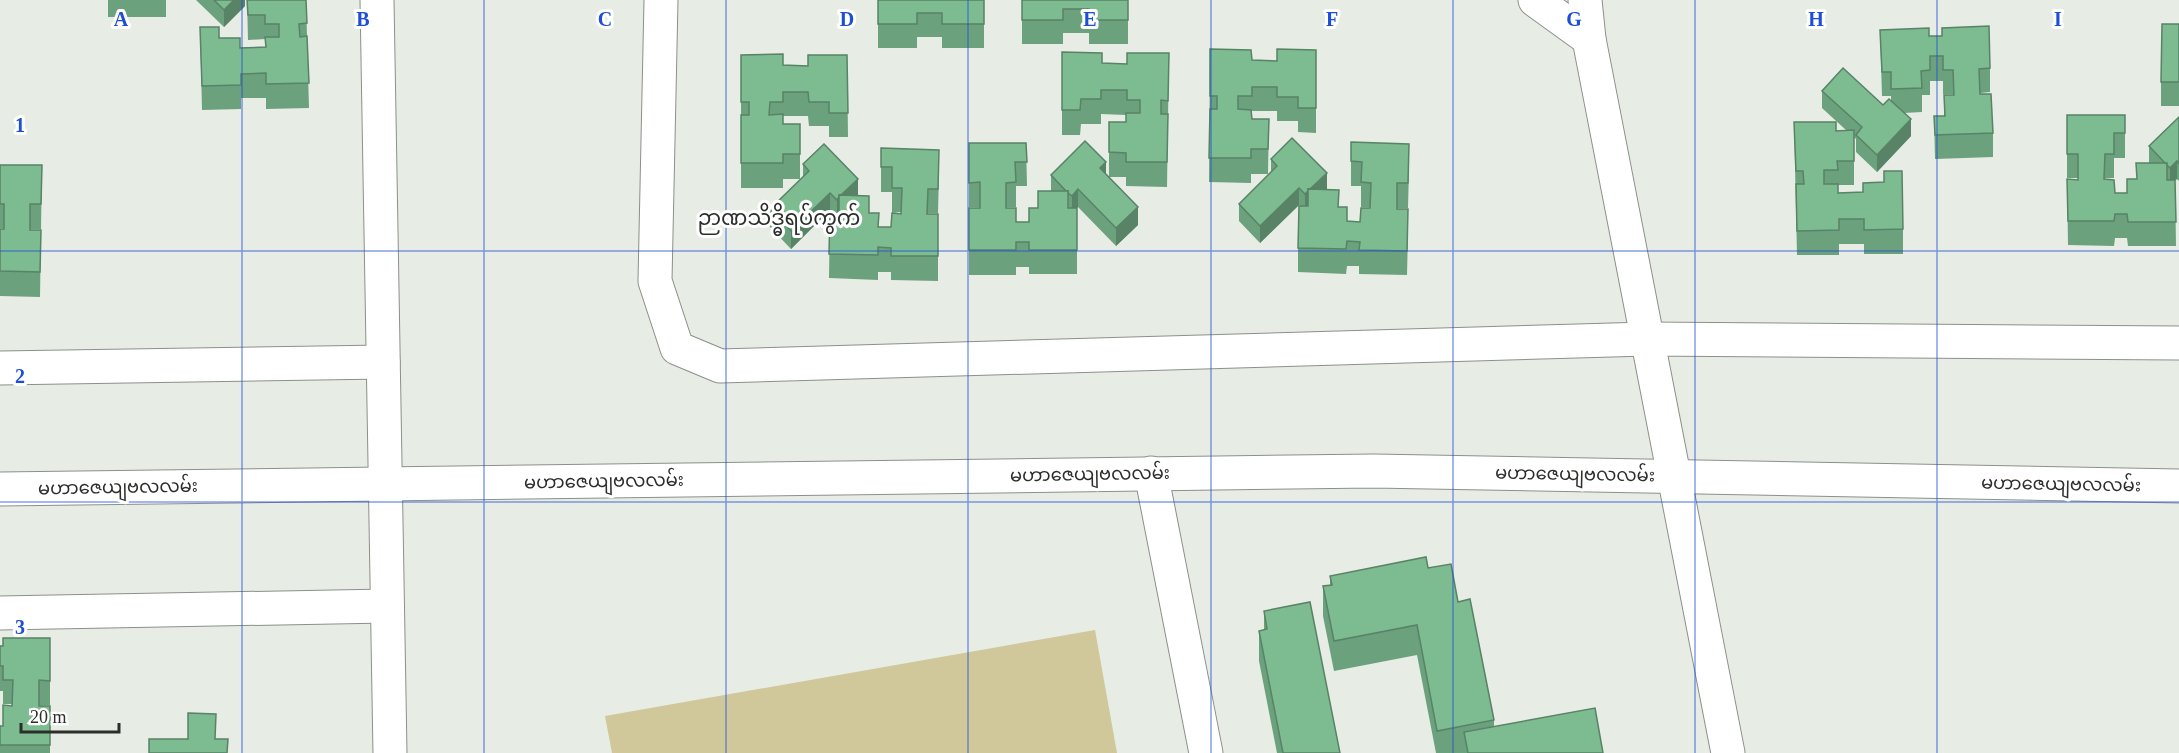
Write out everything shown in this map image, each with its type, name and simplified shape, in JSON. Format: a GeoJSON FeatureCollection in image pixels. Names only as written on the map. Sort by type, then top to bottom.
{"type":"FeatureCollection","features":[{"type":"Feature","properties":{"kind":"street"},"geometry":{"type":"LineString","coordinates":[[377,0],[390,753]]}},
{"type":"Feature","properties":{"kind":"street"},"geometry":{"type":"LineString","coordinates":[[661,0],[655,281],[677,348],[720,366],[1647,339],[2179,343]]}},
{"type":"Feature","properties":{"kind":"street"},"geometry":{"type":"LineString","coordinates":[[1535,0],[1589,39]]}},
{"type":"Feature","properties":{"kind":"street"},"geometry":{"type":"LineString","coordinates":[[1585,0],[1589,39],[1728,753]]}},
{"type":"Feature","properties":{"kind":"street"},"geometry":{"type":"LineString","coordinates":[[0,368],[383,362]]}},
{"type":"Feature","properties":{"kind":"street","name":"မဟာဇေယျဗလလမ်း"},"geometry":{"type":"LineString","coordinates":[[0,489],[1374,471],[2179,486]]}},
{"type":"Feature","properties":{"kind":"street"},"geometry":{"type":"LineString","coordinates":[[1150,473],[1206,753]]}},
{"type":"Feature","properties":{"kind":"street"},"geometry":{"type":"LineString","coordinates":[[0,613],[387,606]]}},
{"type":"Feature","properties":{"kind":"shaded area"},"geometry":{"type":"Polygon","coordinates":[[[1095,630],[1117,753],[612,753],[605,716],[1095,630]]]}},
{"type":"Feature","properties":{"kind":"building"},"geometry":{"type":"Polygon","coordinates":[[[214,0],[234,0],[224,10],[214,0]]]}},
{"type":"Feature","properties":{"kind":"building"},"geometry":{"type":"Polygon","coordinates":[[[247,0],[306,0],[307,23],[299,24],[300,37],[307,36],[309,83],[266,84],[266,73],[241,74],[241,85],[202,86],[200,27],[219,27],[219,38],[240,38],[240,48],[266,47],[265,37],[279,37],[279,24],[265,24],[265,15],[248,15],[247,0]]]}},
{"type":"Feature","properties":{"kind":"building"},"geometry":{"type":"Polygon","coordinates":[[[878,0],[984,0],[984,24],[942,24],[942,13],[917,13],[917,24],[878,24],[878,0]]]}},
{"type":"Feature","properties":{"kind":"building"},"geometry":{"type":"Polygon","coordinates":[[[1022,0],[1128,0],[1128,20],[1089,20],[1089,9],[1063,9],[1063,20],[1022,20],[1022,0]]]}},
{"type":"Feature","properties":{"kind":"building"},"geometry":{"type":"Polygon","coordinates":[[[2162,24],[2179,24],[2179,82],[2161,82],[2162,24]]]}},
{"type":"Feature","properties":{"kind":"building"},"geometry":{"type":"Polygon","coordinates":[[[1989,26],[1990,68],[1979,69],[1980,94],[1991,94],[1993,133],[1935,135],[1934,116],[1945,116],[1944,95],[1954,95],[1953,70],[1943,70],[1943,56],[1930,56],[1930,70],[1921,71],[1922,88],[1891,89],[1891,72],[1882,72],[1880,30],[1929,28],[1929,36],[1942,36],[1942,28],[1989,26]]]}},
{"type":"Feature","properties":{"kind":"building"},"geometry":{"type":"Polygon","coordinates":[[[1210,49],[1251,50],[1252,60],[1277,61],[1277,49],[1316,50],[1316,108],[1298,108],[1298,97],[1277,97],[1277,87],[1252,87],[1252,96],[1238,96],[1238,109],[1251,110],[1252,119],[1269,119],[1268,149],[1251,149],[1251,158],[1209,158],[1210,109],[1217,109],[1217,96],[1210,96],[1210,49]]]}},
{"type":"Feature","properties":{"kind":"building"},"geometry":{"type":"Polygon","coordinates":[[[1062,52],[1102,53],[1102,63],[1127,64],[1127,53],[1169,53],[1168,101],[1161,100],[1161,114],[1168,114],[1167,162],[1126,162],[1126,153],[1109,152],[1109,122],[1126,122],[1126,113],[1140,113],[1140,100],[1127,100],[1127,90],[1101,90],[1101,99],[1081,99],[1080,110],[1062,110],[1062,52]]]}},
{"type":"Feature","properties":{"kind":"building"},"geometry":{"type":"Polygon","coordinates":[[[783,54],[783,65],[808,66],[808,55],[847,55],[848,113],[829,113],[829,102],[809,102],[808,92],[783,92],[783,102],[770,102],[769,115],[783,114],[783,124],[800,124],[800,154],[783,154],[783,163],[741,163],[741,115],[749,115],[749,102],[741,102],[741,55],[783,54]]]}},
{"type":"Feature","properties":{"kind":"building"},"geometry":{"type":"Polygon","coordinates":[[[1843,68],[1883,105],[1889,99],[1911,119],[1877,155],[1856,135],[1862,127],[1822,91],[1843,68]]]}},
{"type":"Feature","properties":{"kind":"building"},"geometry":{"type":"Polygon","coordinates":[[[2067,115],[2125,115],[2125,133],[2114,133],[2114,154],[2105,154],[2104,179],[2114,180],[2115,193],[2127,193],[2127,179],[2137,179],[2136,163],[2167,163],[2167,180],[2175,180],[2176,222],[2128,222],[2127,214],[2115,214],[2114,221],[2068,221],[2067,179],[2078,180],[2078,154],[2067,154],[2067,115]]]}},
{"type":"Feature","properties":{"kind":"building"},"geometry":{"type":"Polygon","coordinates":[[[2179,117],[2179,164],[2177,161],[2170,168],[2149,146],[2179,117]]]}},
{"type":"Feature","properties":{"kind":"building"},"geometry":{"type":"Polygon","coordinates":[[[1794,122],[1836,122],[1836,131],[1854,130],[1854,161],[1837,161],[1838,170],[1824,170],[1824,184],[1838,184],[1838,193],[1863,192],[1863,183],[1884,182],[1884,171],[1902,171],[1903,229],[1864,230],[1864,219],[1839,219],[1839,230],[1797,231],[1796,184],[1804,184],[1803,171],[1796,171],[1794,122]]]}},
{"type":"Feature","properties":{"kind":"building"},"geometry":{"type":"Polygon","coordinates":[[[1292,138],[1327,173],[1305,194],[1299,188],[1260,226],[1239,204],[1277,166],[1271,159],[1292,138]]]}},
{"type":"Feature","properties":{"kind":"building"},"geometry":{"type":"Polygon","coordinates":[[[1085,141],[1106,162],[1100,168],[1138,207],[1116,228],[1078,189],[1072,196],[1051,175],[1085,141]]]}},
{"type":"Feature","properties":{"kind":"building"},"geometry":{"type":"Polygon","coordinates":[[[1351,142],[1409,144],[1408,183],[1397,183],[1397,209],[1408,209],[1407,251],[1359,250],[1360,242],[1347,241],[1346,249],[1298,248],[1299,206],[1308,206],[1308,189],[1339,190],[1338,207],[1347,207],[1347,221],[1360,222],[1361,208],[1370,208],[1371,183],[1361,182],[1362,162],[1351,161],[1351,142]]]}},
{"type":"Feature","properties":{"kind":"building"},"geometry":{"type":"Polygon","coordinates":[[[969,143],[1026,143],[1027,162],[1015,162],[1016,182],[1006,183],[1006,208],[1016,208],[1016,222],[1029,222],[1029,208],[1038,208],[1038,191],[1068,191],[1068,208],[1077,208],[1077,250],[1029,250],[1029,242],[1016,242],[1016,250],[969,250],[969,208],[980,208],[980,182],[969,183],[969,143]]]}},
{"type":"Feature","properties":{"kind":"building"},"geometry":{"type":"Polygon","coordinates":[[[824,144],[858,179],[839,195],[837,200],[830,193],[791,231],[770,209],[809,171],[803,164],[824,144]]]}},
{"type":"Feature","properties":{"kind":"building"},"geometry":{"type":"Polygon","coordinates":[[[881,148],[939,150],[938,189],[928,189],[927,214],[938,214],[938,256],[891,256],[891,248],[878,247],[878,255],[829,254],[830,212],[839,213],[839,195],[869,196],[869,213],[879,213],[878,227],[891,227],[892,213],[901,214],[902,188],[892,188],[892,167],[881,167],[881,148]]]}},
{"type":"Feature","properties":{"kind":"building"},"geometry":{"type":"Polygon","coordinates":[[[0,165],[42,165],[41,204],[30,204],[30,230],[41,230],[40,272],[0,271],[0,229],[4,229],[4,204],[0,204],[0,165]]]}},
{"type":"Feature","properties":{"kind":"building"},"geometry":{"type":"Polygon","coordinates":[[[1426,557],[1428,568],[1451,564],[1458,602],[1470,599],[1494,720],[1437,731],[1417,625],[1334,641],[1323,586],[1332,585],[1330,576],[1426,557]]]}},
{"type":"Feature","properties":{"kind":"building"},"geometry":{"type":"Polygon","coordinates":[[[1310,602],[1340,753],[1283,753],[1259,631],[1267,629],[1264,611],[1310,602]]]}},
{"type":"Feature","properties":{"kind":"building"},"geometry":{"type":"Polygon","coordinates":[[[3,638],[50,638],[50,681],[39,680],[39,706],[50,706],[50,745],[0,745],[3,705],[12,706],[13,680],[3,680],[0,646],[3,646],[3,638]]]}},
{"type":"Feature","properties":{"kind":"building"},"geometry":{"type":"Polygon","coordinates":[[[1595,708],[1603,753],[1468,753],[1464,732],[1595,708]]]}},
{"type":"Feature","properties":{"kind":"building"},"geometry":{"type":"Polygon","coordinates":[[[188,713],[216,714],[215,739],[228,739],[227,753],[149,753],[149,739],[188,739],[188,713]]]}},
{"type":"Feature","properties":{"kind":"district","name":"ဉာဏသိဒ္ဓိရပ်ကွက်"},"geometry":{"type":"Point","coordinates":[779,218]}}]}
